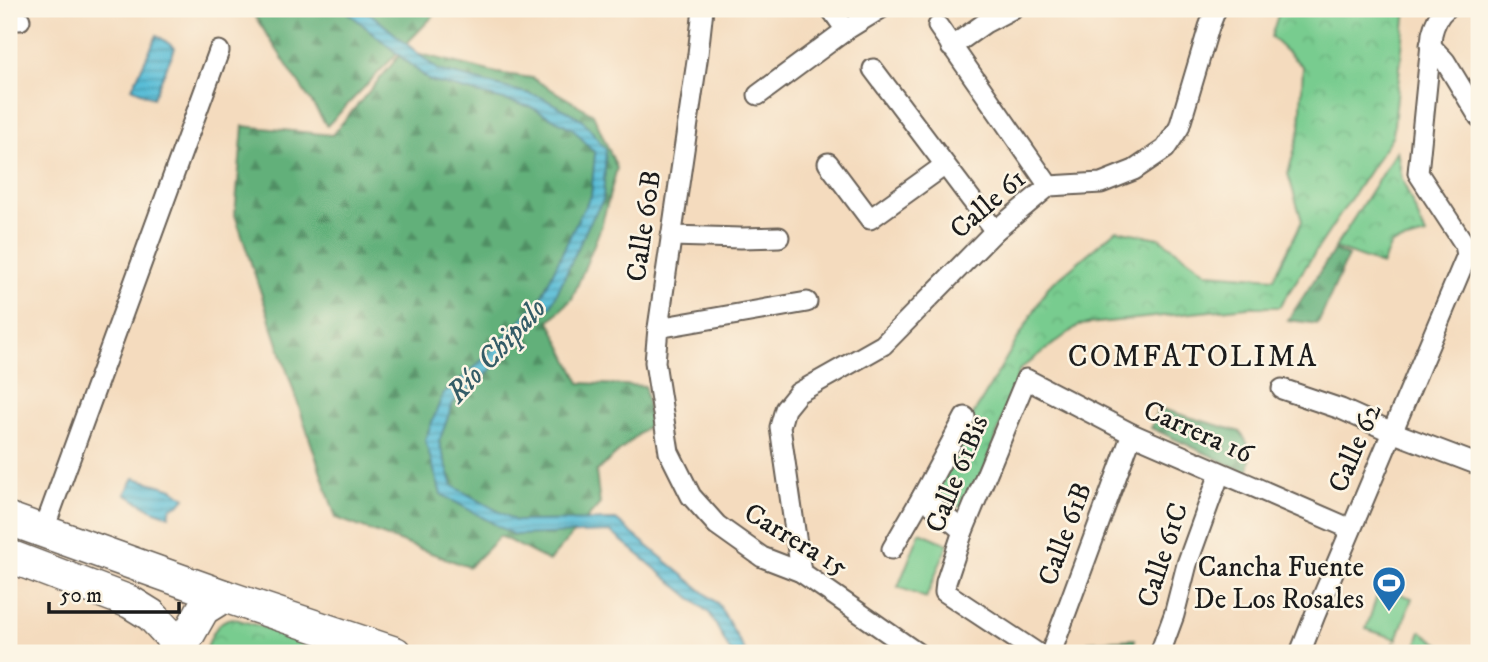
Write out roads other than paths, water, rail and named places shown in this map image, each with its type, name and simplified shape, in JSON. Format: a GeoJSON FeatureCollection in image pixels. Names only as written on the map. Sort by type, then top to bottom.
{"type":"FeatureCollection","features":[{"type":"Feature","properties":{"kind":"main road"},"geometry":{"type":"LineString","coordinates":[[9,519],[378,650]]}},
{"type":"Feature","properties":{"kind":"main road"},"geometry":{"type":"LineString","coordinates":[[9,556],[130,602],[151,615],[182,653]]}},
{"type":"Feature","properties":{"kind":"main road"},"geometry":{"type":"LineString","coordinates":[[182,653],[186,639],[203,609],[223,596]]}},
{"type":"Feature","properties":{"kind":"street","name":"Calle 60B"},"geometry":{"type":"LineString","coordinates":[[669,452],[655,362],[703,9]]}},
{"type":"Feature","properties":{"kind":"street"},"geometry":{"type":"LineString","coordinates":[[831,9],[846,30]]}},
{"type":"Feature","properties":{"kind":"street"},"geometry":{"type":"LineString","coordinates":[[758,95],[846,30],[880,9]]}},
{"type":"Feature","properties":{"kind":"street"},"geometry":{"type":"LineString","coordinates":[[951,47],[985,23],[1012,9]]}},
{"type":"Feature","properties":{"kind":"street","name":"Calle 61"},"geometry":{"type":"LineString","coordinates":[[801,572],[780,428],[785,409],[798,393],[883,345],[995,231],[1049,186],[1101,183],[1134,170],[1165,149],[1179,128],[1216,9]]}},
{"type":"Feature","properties":{"kind":"street"},"geometry":{"type":"LineString","coordinates":[[1446,9],[1434,26],[1430,46],[1445,61],[1479,117]]}},
{"type":"Feature","properties":{"kind":"street"},"geometry":{"type":"LineString","coordinates":[[937,26],[1049,186]]}},
{"type":"Feature","properties":{"kind":"street","name":"Calle 62"},"geometry":{"type":"LineString","coordinates":[[1300,653],[1467,255],[1465,245],[1418,173],[1430,46]]}},
{"type":"Feature","properties":{"kind":"street"},"geometry":{"type":"LineString","coordinates":[[43,532],[219,51]]}},
{"type":"Feature","properties":{"kind":"street"},"geometry":{"type":"LineString","coordinates":[[873,69],[995,231]]}},
{"type":"Feature","properties":{"kind":"street"},"geometry":{"type":"LineString","coordinates":[[828,163],[870,219],[945,165]]}},
{"type":"Feature","properties":{"kind":"street"},"geometry":{"type":"LineString","coordinates":[[671,236],[779,237]]}},
{"type":"Feature","properties":{"kind":"street"},"geometry":{"type":"LineString","coordinates":[[658,328],[807,302]]}},
{"type":"Feature","properties":{"kind":"street","name":"Carrera 16"},"geometry":{"type":"LineString","coordinates":[[1026,379],[1132,434],[1351,529]]}},
{"type":"Feature","properties":{"kind":"street","name":"Calle 61Bis"},"geometry":{"type":"LineString","coordinates":[[1026,379],[962,531],[945,592],[1037,653]]}},
{"type":"Feature","properties":{"kind":"street"},"geometry":{"type":"LineString","coordinates":[[1282,389],[1341,409],[1391,432],[1479,465]]}},
{"type":"Feature","properties":{"kind":"street"},"geometry":{"type":"LineString","coordinates":[[892,549],[965,417]]}},
{"type":"Feature","properties":{"kind":"street","name":"Calle 61B"},"geometry":{"type":"LineString","coordinates":[[1051,653],[1132,434]]}},
{"type":"Feature","properties":{"kind":"street","name":"Carrera 15"},"geometry":{"type":"LineString","coordinates":[[669,452],[691,496],[717,525],[762,557],[801,572],[917,653]]}},
{"type":"Feature","properties":{"kind":"street","name":"Calle 61C"},"geometry":{"type":"LineString","coordinates":[[1160,653],[1174,615],[1187,564],[1220,473]]}},
{"type":"Feature","properties":{"kind":"street"},"geometry":{"type":"LineString","coordinates":[[922,497],[962,531]]}},
{"type":"Feature","properties":{"kind":"water","name":"Río Chipalo"},"geometry":{"type":"Polygon","coordinates":[[[344,9],[365,9],[438,70],[541,97],[582,119],[606,150],[603,200],[551,306],[485,376],[453,403],[439,442],[453,486],[516,521],[616,520],[719,605],[746,653],[731,653],[710,614],[611,532],[514,535],[441,494],[425,440],[443,394],[475,367],[540,300],[591,196],[595,153],[573,129],[531,107],[430,81],[344,9]]]}},
{"type":"Feature","properties":{"kind":"water"},"geometry":{"type":"Polygon","coordinates":[[[157,35],[175,48],[153,98],[132,88],[157,35]]]}},
{"type":"Feature","properties":{"kind":"water"},"geometry":{"type":"Polygon","coordinates":[[[134,478],[173,489],[185,498],[179,505],[171,507],[169,516],[155,511],[125,494],[134,478]]]}},
{"type":"Feature","properties":{"kind":"place","name":"Cancha Fuente De Los Rosales"},"geometry":{"type":"Point","coordinates":[1389,613]}},
{"type":"Feature","properties":{"kind":"district","name":"COMFATOLIMA"},"geometry":{"type":"Point","coordinates":[1193,357]}}]}
